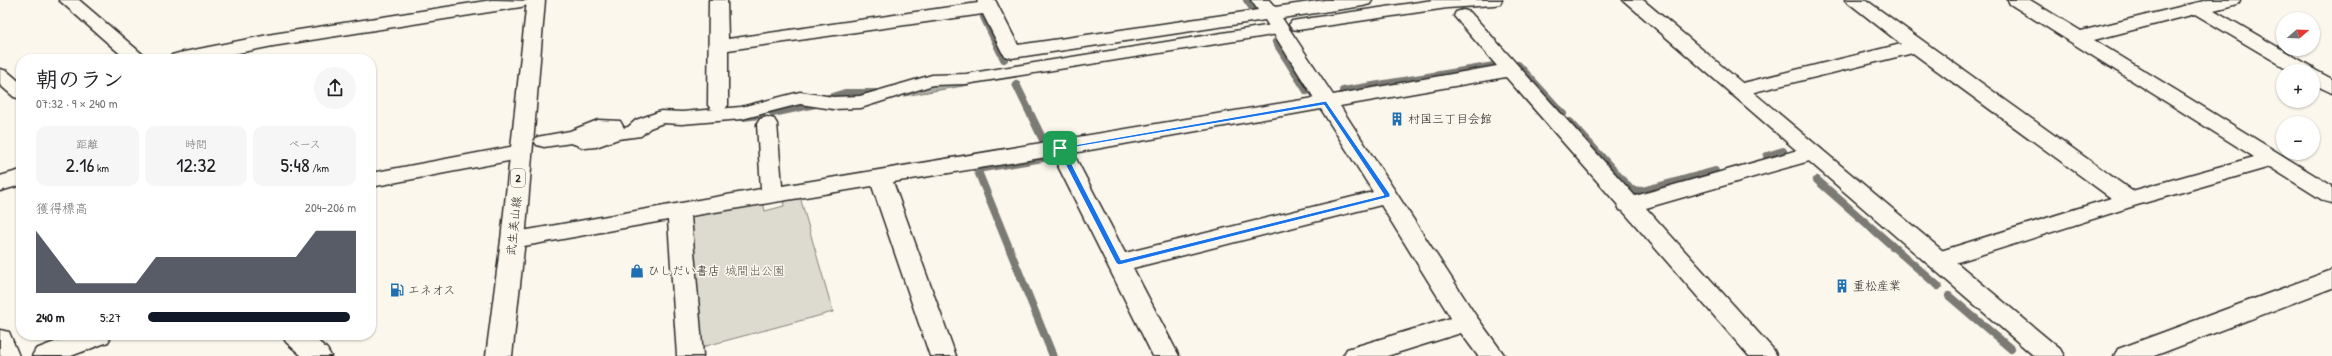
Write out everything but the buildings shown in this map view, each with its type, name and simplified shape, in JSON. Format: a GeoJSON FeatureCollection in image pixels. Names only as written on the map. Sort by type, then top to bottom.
{"type":"FeatureCollection","features":[{"type":"Feature","properties":{"kind":"street"},"geometry":{"type":"LineString","coordinates":[[68,0],[132,54]]}},
{"type":"Feature","properties":{"kind":"street"},"geometry":{"type":"LineString","coordinates":[[718,0],[718,105]]}},
{"type":"Feature","properties":{"kind":"street"},"geometry":{"type":"LineString","coordinates":[[718,46],[988,4],[1012,52],[1363,0]]}},
{"type":"Feature","properties":{"kind":"street"},"geometry":{"type":"LineString","coordinates":[[1298,26],[1447,3],[1494,0]]}},
{"type":"Feature","properties":{"kind":"street"},"geometry":{"type":"LineString","coordinates":[[1632,0],[2051,356]]}},
{"type":"Feature","properties":{"kind":"street"},"geometry":{"type":"LineString","coordinates":[[1854,0],[2129,200]]}},
{"type":"Feature","properties":{"kind":"street"},"geometry":{"type":"LineString","coordinates":[[2017,0],[2332,196]]}},
{"type":"Feature","properties":{"kind":"street"},"geometry":{"type":"LineString","coordinates":[[2078,38],[2231,0]]}},
{"type":"Feature","properties":{"kind":"street"},"geometry":{"type":"LineString","coordinates":[[204,54],[273,40],[528,2]]}},
{"type":"Feature","properties":{"kind":"street","name":"武生美山線"},"geometry":{"type":"LineString","coordinates":[[499,356],[513,240],[521,152],[528,2]]}},
{"type":"Feature","properties":{"kind":"street"},"geometry":{"type":"LineString","coordinates":[[2198,8],[2293,64]]}},
{"type":"Feature","properties":{"kind":"street"},"geometry":{"type":"LineString","coordinates":[[1268,14],[1388,196],[1467,322],[1492,356]]}},
{"type":"Feature","properties":{"kind":"street"},"geometry":{"type":"LineString","coordinates":[[544,141],[575,136],[588,128],[604,125],[613,126],[617,132],[622,134],[634,132],[643,124],[661,117],[682,118],[742,113],[766,115],[800,98],[833,103],[861,102],[932,80],[966,79],[1268,14]]}},
{"type":"Feature","properties":{"kind":"street"},"geometry":{"type":"LineString","coordinates":[[1463,16],[1628,205],[1764,356]]}},
{"type":"Feature","properties":{"kind":"street"},"geometry":{"type":"LineString","coordinates":[[1738,90],[1916,46]]}},
{"type":"Feature","properties":{"kind":"street"},"geometry":{"type":"LineString","coordinates":[[513,240],[772,194],[1060,148],[1511,70]]}},
{"type":"Feature","properties":{"kind":"street"},"geometry":{"type":"LineString","coordinates":[[0,75],[16,89]]}},
{"type":"Feature","properties":{"kind":"street"},"geometry":{"type":"LineString","coordinates":[[2320,80],[2332,87]]}},
{"type":"Feature","properties":{"kind":"street"},"geometry":{"type":"LineString","coordinates":[[766,115],[772,194]]}},
{"type":"Feature","properties":{"kind":"street"},"geometry":{"type":"LineString","coordinates":[[1060,148],[1166,356]]}},
{"type":"Feature","properties":{"kind":"street"},"geometry":{"type":"LineString","coordinates":[[376,179],[521,152]]}},
{"type":"Feature","properties":{"kind":"street"},"geometry":{"type":"LineString","coordinates":[[1628,205],[1812,153]]}},
{"type":"Feature","properties":{"kind":"street"},"geometry":{"type":"LineString","coordinates":[[1939,260],[2129,200],[2273,159]]}},
{"type":"Feature","properties":{"kind":"street"},"geometry":{"type":"LineString","coordinates":[[880,176],[943,356]]}},
{"type":"Feature","properties":{"kind":"street"},"geometry":{"type":"LineString","coordinates":[[0,184],[16,179]]}},
{"type":"Feature","properties":{"kind":"street"},"geometry":{"type":"LineString","coordinates":[[1119,263],[1388,196]]}},
{"type":"Feature","properties":{"kind":"street"},"geometry":{"type":"LineString","coordinates":[[679,210],[690,356]]}},
{"type":"Feature","properties":{"kind":"street"},"geometry":{"type":"LineString","coordinates":[[2127,356],[2332,279]]}},
{"type":"Feature","properties":{"kind":"street"},"geometry":{"type":"LineString","coordinates":[[1356,356],[1467,322]]}},
{"type":"Feature","properties":{"kind":"street"},"geometry":{"type":"LineString","coordinates":[[0,339],[6,356]]}},
{"type":"Feature","properties":{"kind":"street"},"geometry":{"type":"LineString","coordinates":[[45,356],[86,340]]}},
{"type":"Feature","properties":{"kind":"street"},"geometry":{"type":"LineString","coordinates":[[300,340],[318,356]]}},
{"type":"Feature","properties":{"kind":"green space","name":"城間出公園"},"geometry":{"type":"Polygon","coordinates":[[[800,197],[833,312],[702,347],[689,220],[696,215],[763,203],[765,211],[784,206],[783,199],[800,197]]]}},
{"type":"Feature","properties":{"kind":"shaded area"},"geometry":{"type":"Polygon","coordinates":[[[961,83],[969,85],[904,96],[924,86],[961,83]]]}},
{"type":"Feature","properties":{"kind":"waterway"},"geometry":{"type":"LineString","coordinates":[[1247,0],[1252,7]]}},
{"type":"Feature","properties":{"kind":"waterway"},"geometry":{"type":"LineString","coordinates":[[984,17],[1004,59]]}},
{"type":"Feature","properties":{"kind":"waterway"},"geometry":{"type":"LineString","coordinates":[[1276,42],[1307,91]]}},
{"type":"Feature","properties":{"kind":"waterway"},"geometry":{"type":"LineString","coordinates":[[1343,91],[1500,65]]}},
{"type":"Feature","properties":{"kind":"waterway"},"geometry":{"type":"LineString","coordinates":[[1518,65],[1563,114]]}},
{"type":"Feature","properties":{"kind":"waterway"},"geometry":{"type":"LineString","coordinates":[[1016,84],[1043,140]]}},
{"type":"Feature","properties":{"kind":"waterway"},"geometry":{"type":"LineString","coordinates":[[829,98],[845,93],[878,93]]}},
{"type":"Feature","properties":{"kind":"waterway"},"geometry":{"type":"LineString","coordinates":[[773,113],[820,103]]}},
{"type":"Feature","properties":{"kind":"waterway"},"geometry":{"type":"LineString","coordinates":[[743,117],[760,115]]}},
{"type":"Feature","properties":{"kind":"waterway"},"geometry":{"type":"LineString","coordinates":[[1570,122],[1631,190],[1642,191],[1715,171]]}},
{"type":"Feature","properties":{"kind":"waterway"},"geometry":{"type":"LineString","coordinates":[[1767,156],[1783,151]]}},
{"type":"Feature","properties":{"kind":"waterway"},"geometry":{"type":"LineString","coordinates":[[1049,157],[977,169],[1053,356]]}},
{"type":"Feature","properties":{"kind":"waterway"},"geometry":{"type":"LineString","coordinates":[[1817,180],[1938,286]]}},
{"type":"Feature","properties":{"kind":"waterway"},"geometry":{"type":"LineString","coordinates":[[1949,296],[2011,349]]}},
{"type":"Feature","properties":{"kind":"place","name":"村国三丁目会館"},"geometry":{"type":"Point","coordinates":[1397,119]}},
{"type":"Feature","properties":{"kind":"place","name":"ひしだい書店"},"geometry":{"type":"Point","coordinates":[637,271]}},
{"type":"Feature","properties":{"kind":"place","name":"重松産業"},"geometry":{"type":"Point","coordinates":[1842,286]}},
{"type":"Feature","properties":{"kind":"place","name":"エネオス"},"geometry":{"type":"Point","coordinates":[397,290]}},
{"type":"Feature","properties":{"kind":"route"},"geometry":{"type":"LineString","coordinates":[[1326,103],[1388,196],[1119,263],[1060,148],[1326,103]]}}]}
